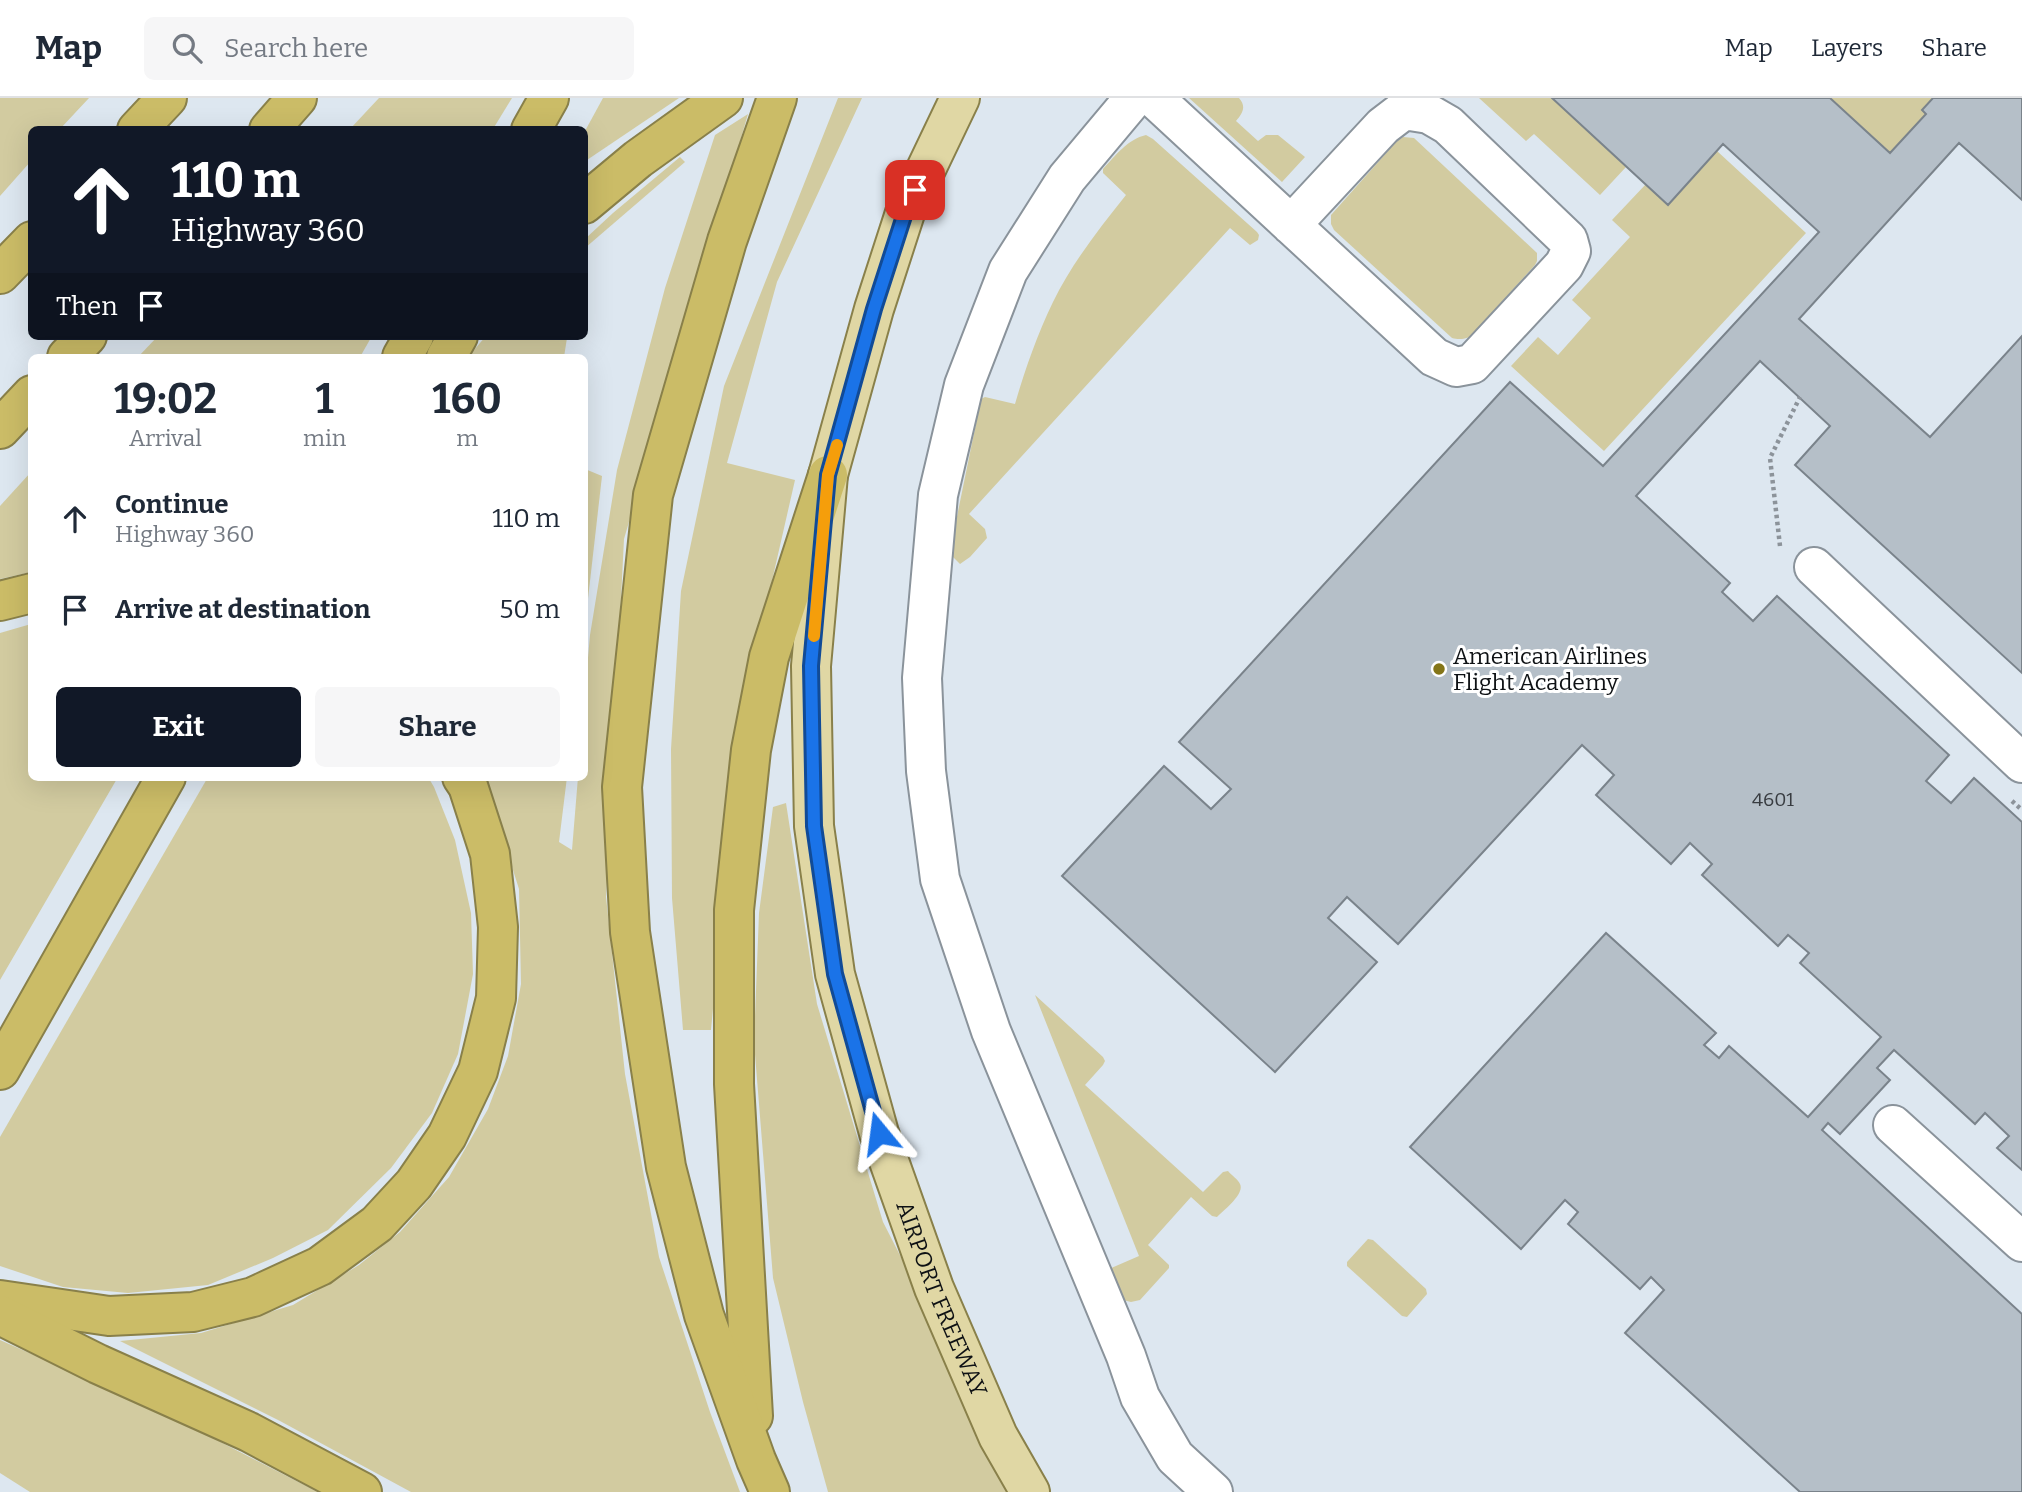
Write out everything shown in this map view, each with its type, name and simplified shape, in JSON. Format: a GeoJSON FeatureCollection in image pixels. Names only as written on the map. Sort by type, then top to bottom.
{"type":"FeatureCollection","features":[{"type":"Feature","properties":{"kind":"highway"},"geometry":{"type":"LineString","coordinates":[[141,126],[167,98]]}},
{"type":"Feature","properties":{"kind":"highway"},"geometry":{"type":"LineString","coordinates":[[272,126],[297,98]]}},
{"type":"Feature","properties":{"kind":"highway"},"geometry":{"type":"LineString","coordinates":[[533,126],[549,98]]}},
{"type":"Feature","properties":{"kind":"highway"},"geometry":{"type":"LineString","coordinates":[[588,201],[638,159],[723,98]]}},
{"type":"Feature","properties":{"kind":"highway"},"geometry":{"type":"LineString","coordinates":[[763,1476],[704,1315],[666,1167],[630,932],[622,787],[653,495],[727,241],[777,98]]}},
{"type":"Feature","properties":{"kind":"highway"},"geometry":{"type":"LineString","coordinates":[[0,274],[28,245]]}},
{"type":"Feature","properties":{"kind":"highway"},"geometry":{"type":"LineString","coordinates":[[70,354],[83,340]]}},
{"type":"Feature","properties":{"kind":"highway"},"geometry":{"type":"LineString","coordinates":[[0,429],[28,399]]}},
{"type":"Feature","properties":{"kind":"highway"},"geometry":{"type":"LineString","coordinates":[[763,1476],[734,1084],[734,910],[751,750],[769,657],[828,475]]}},
{"type":"Feature","properties":{"kind":"highway"},"geometry":{"type":"LineString","coordinates":[[0,601],[28,594]]}},
{"type":"Feature","properties":{"kind":"highway"},"geometry":{"type":"LineString","coordinates":[[0,1070],[164,781]]}},
{"type":"Feature","properties":{"kind":"highway"},"geometry":{"type":"LineString","coordinates":[[0,1300],[109,1316],[193,1312],[253,1297],[320,1266],[377,1224],[414,1184],[447,1136],[478,1071],[496,998],[498,927],[490,854],[465,781]]}},
{"type":"Feature","properties":{"kind":"highway"},"geometry":{"type":"LineString","coordinates":[[0,1315],[98,1364],[249,1432],[362,1492]]}},
{"type":"Feature","properties":{"kind":"main road","name":"AIRPORT FREEWAY"},"geometry":{"type":"LineString","coordinates":[[960,98],[905,213],[874,309],[828,475],[811,666],[814,826],[835,974],[879,1133],[934,1287],[998,1436],[1030,1492]]}},
{"type":"Feature","properties":{"kind":"lane"},"geometry":{"type":"LineString","coordinates":[[1134,98],[1067,178],[1008,271],[964,385],[938,495],[922,678],[926,771],[940,879],[991,1031],[1126,1356],[1140,1398],[1175,1457],[1213,1492]]}},
{"type":"Feature","properties":{"kind":"lane"},"geometry":{"type":"LineString","coordinates":[[1154,98],[1291,225],[1434,357],[1457,368],[1472,364],[1564,265],[1571,251],[1568,240],[1448,125],[1429,114],[1404,110],[1382,125],[1291,225]]}},
{"type":"Feature","properties":{"kind":"lane"},"geometry":{"type":"LineString","coordinates":[[1814,567],[2022,763]]}},
{"type":"Feature","properties":{"kind":"lane"},"geometry":{"type":"LineString","coordinates":[[1893,1125],[2022,1242]]}},
{"type":"Feature","properties":{"kind":"shaded area"},"geometry":{"type":"Polygon","coordinates":[[[0,98],[89,98],[63,126],[28,126],[28,164],[0,196],[0,98]]]}},
{"type":"Feature","properties":{"kind":"shaded area"},"geometry":{"type":"Polygon","coordinates":[[[379,98],[512,98],[495,126],[353,126],[379,98]]]}},
{"type":"Feature","properties":{"kind":"shaded area"},"geometry":{"type":"Polygon","coordinates":[[[603,98],[679,98],[588,159],[588,126],[603,98]]]}},
{"type":"Feature","properties":{"kind":"shaded area"},"geometry":{"type":"Polygon","coordinates":[[[838,98],[862,98],[777,282],[727,463],[795,480],[740,721],[711,1030],[683,1030],[672,898],[671,749],[681,591],[724,386],[838,98]]]}},
{"type":"Feature","properties":{"kind":"shaded area"},"geometry":{"type":"Polygon","coordinates":[[[1189,98],[1239,98],[1243,107],[1236,121],[1258,141],[1266,135],[1278,135],[1305,157],[1282,182],[1189,98]]]}},
{"type":"Feature","properties":{"kind":"shaded area"},"geometry":{"type":"Polygon","coordinates":[[[1479,98],[1552,98],[1626,167],[1600,195],[1534,134],[1526,141],[1479,98]]]}},
{"type":"Feature","properties":{"kind":"shaded area"},"geometry":{"type":"Polygon","coordinates":[[[1830,98],[1933,98],[1922,110],[1926,114],[1890,153],[1830,98]]]}},
{"type":"Feature","properties":{"kind":"shaded area"},"geometry":{"type":"Polygon","coordinates":[[[748,114],[624,539],[606,897],[625,1074],[659,1257],[710,1412],[740,1492],[411,1492],[280,1421],[120,1341],[201,1333],[293,1305],[359,1265],[400,1232],[449,1177],[488,1109],[508,1056],[521,984],[519,889],[483,781],[567,781],[559,842],[572,850],[578,781],[588,781],[590,635],[617,470],[665,288],[715,135],[748,114]]]}},
{"type":"Feature","properties":{"kind":"shaded area"},"geometry":{"type":"Polygon","coordinates":[[[1146,135],[1257,232],[1258,240],[1250,245],[1230,228],[969,514],[985,529],[987,538],[960,564],[952,556],[953,536],[981,399],[985,397],[1015,404],[1027,365],[1060,288],[1086,247],[1126,195],[1103,173],[1103,169],[1128,144],[1146,135]]]}},
{"type":"Feature","properties":{"kind":"shaded area"},"geometry":{"type":"Polygon","coordinates":[[[1403,137],[1414,138],[1537,253],[1535,265],[1470,337],[1452,338],[1334,230],[1331,224],[1331,215],[1403,137]]]}},
{"type":"Feature","properties":{"kind":"shaded area"},"geometry":{"type":"Polygon","coordinates":[[[1717,151],[1806,233],[1604,451],[1511,366],[1538,337],[1558,355],[1591,318],[1572,300],[1630,237],[1612,220],[1646,184],[1668,204],[1717,151]]]}},
{"type":"Feature","properties":{"kind":"shaded area"},"geometry":{"type":"Polygon","coordinates":[[[680,157],[685,162],[588,245],[588,236],[680,157]]]}},
{"type":"Feature","properties":{"kind":"shaded area"},"geometry":{"type":"Polygon","coordinates":[[[154,340],[370,340],[362,354],[141,354],[154,340]]]}},
{"type":"Feature","properties":{"kind":"shaded area"},"geometry":{"type":"Polygon","coordinates":[[[483,340],[567,340],[564,354],[471,354],[483,340]]]}},
{"type":"Feature","properties":{"kind":"shaded area"},"geometry":{"type":"Polygon","coordinates":[[[588,470],[602,476],[588,599],[588,470]]]}},
{"type":"Feature","properties":{"kind":"shaded area"},"geometry":{"type":"Polygon","coordinates":[[[28,475],[28,573],[0,579],[0,506],[28,475]]]}},
{"type":"Feature","properties":{"kind":"shaded area"},"geometry":{"type":"Polygon","coordinates":[[[28,625],[28,781],[116,781],[0,980],[0,633],[28,625]]]}},
{"type":"Feature","properties":{"kind":"shaded area"},"geometry":{"type":"Polygon","coordinates":[[[206,781],[430,781],[455,840],[471,913],[473,974],[458,1054],[432,1113],[391,1168],[328,1230],[273,1258],[208,1285],[128,1293],[63,1287],[0,1266],[0,1137],[206,781]]]}},
{"type":"Feature","properties":{"kind":"shaded area"},"geometry":{"type":"Polygon","coordinates":[[[786,803],[817,1004],[883,1222],[1021,1492],[828,1492],[773,1278],[754,1042],[759,913],[773,807],[786,803]]]}},
{"type":"Feature","properties":{"kind":"shaded area"},"geometry":{"type":"Polygon","coordinates":[[[1035,995],[1103,1057],[1103,1065],[1085,1085],[1203,1192],[1223,1172],[1228,1171],[1240,1184],[1237,1197],[1217,1217],[1212,1216],[1191,1197],[1148,1245],[1169,1268],[1140,1300],[1123,1300],[1109,1269],[1139,1256],[1035,995]]]}},
{"type":"Feature","properties":{"kind":"shaded area"},"geometry":{"type":"Polygon","coordinates":[[[1368,1239],[1373,1240],[1426,1289],[1427,1294],[1407,1317],[1402,1316],[1347,1266],[1347,1262],[1368,1239]]]}},
{"type":"Feature","properties":{"kind":"shaded area"},"geometry":{"type":"Polygon","coordinates":[[[0,1340],[158,1410],[318,1492],[30,1492],[0,1473],[0,1340]]]}},
{"type":"Feature","properties":{"kind":"building"},"geometry":{"type":"Polygon","coordinates":[[[1552,98],[1830,98],[1890,153],[1926,114],[1922,110],[1933,98],[2022,98],[2022,200],[1959,143],[1799,319],[1930,437],[2022,336],[2022,673],[1795,465],[1830,426],[1760,361],[1636,496],[1730,583],[1722,592],[1753,621],[1777,596],[1949,755],[1926,781],[1951,803],[1974,778],[2022,822],[2022,1170],[1997,1148],[2009,1136],[1985,1113],[1975,1124],[1894,1050],[1877,1068],[1890,1080],[1840,1134],[1828,1123],[1822,1130],[2022,1314],[2022,1492],[1800,1492],[1625,1333],[1664,1290],[1651,1277],[1640,1289],[1568,1224],[1578,1212],[1565,1200],[1521,1249],[1410,1147],[1606,933],[1716,1033],[1704,1045],[1719,1058],[1729,1046],[1808,1117],[1881,1037],[1800,963],[1809,953],[1788,935],[1778,946],[1702,875],[1712,864],[1690,843],[1671,864],[1596,795],[1614,775],[1582,745],[1398,944],[1347,897],[1328,918],[1377,962],[1275,1072],[1062,876],[1164,766],[1211,809],[1231,789],[1179,742],[1510,382],[1603,466],[1819,232],[1723,144],[1668,205],[1552,98]]]}},
{"type":"Feature","properties":{"kind":"slow traffic"},"geometry":{"type":"LineString","coordinates":[[814,636],[828,475],[837,445]]}},
{"type":"Feature","properties":{"kind":"place","name":"American Airlines Flight Academy"},"geometry":{"type":"Point","coordinates":[1439,669]}},
{"type":"Feature","properties":{"kind":"route"},"geometry":{"type":"LineString","coordinates":[[879,1133],[835,974],[814,826],[811,666],[828,475],[874,309],[915,190]]}}]}
